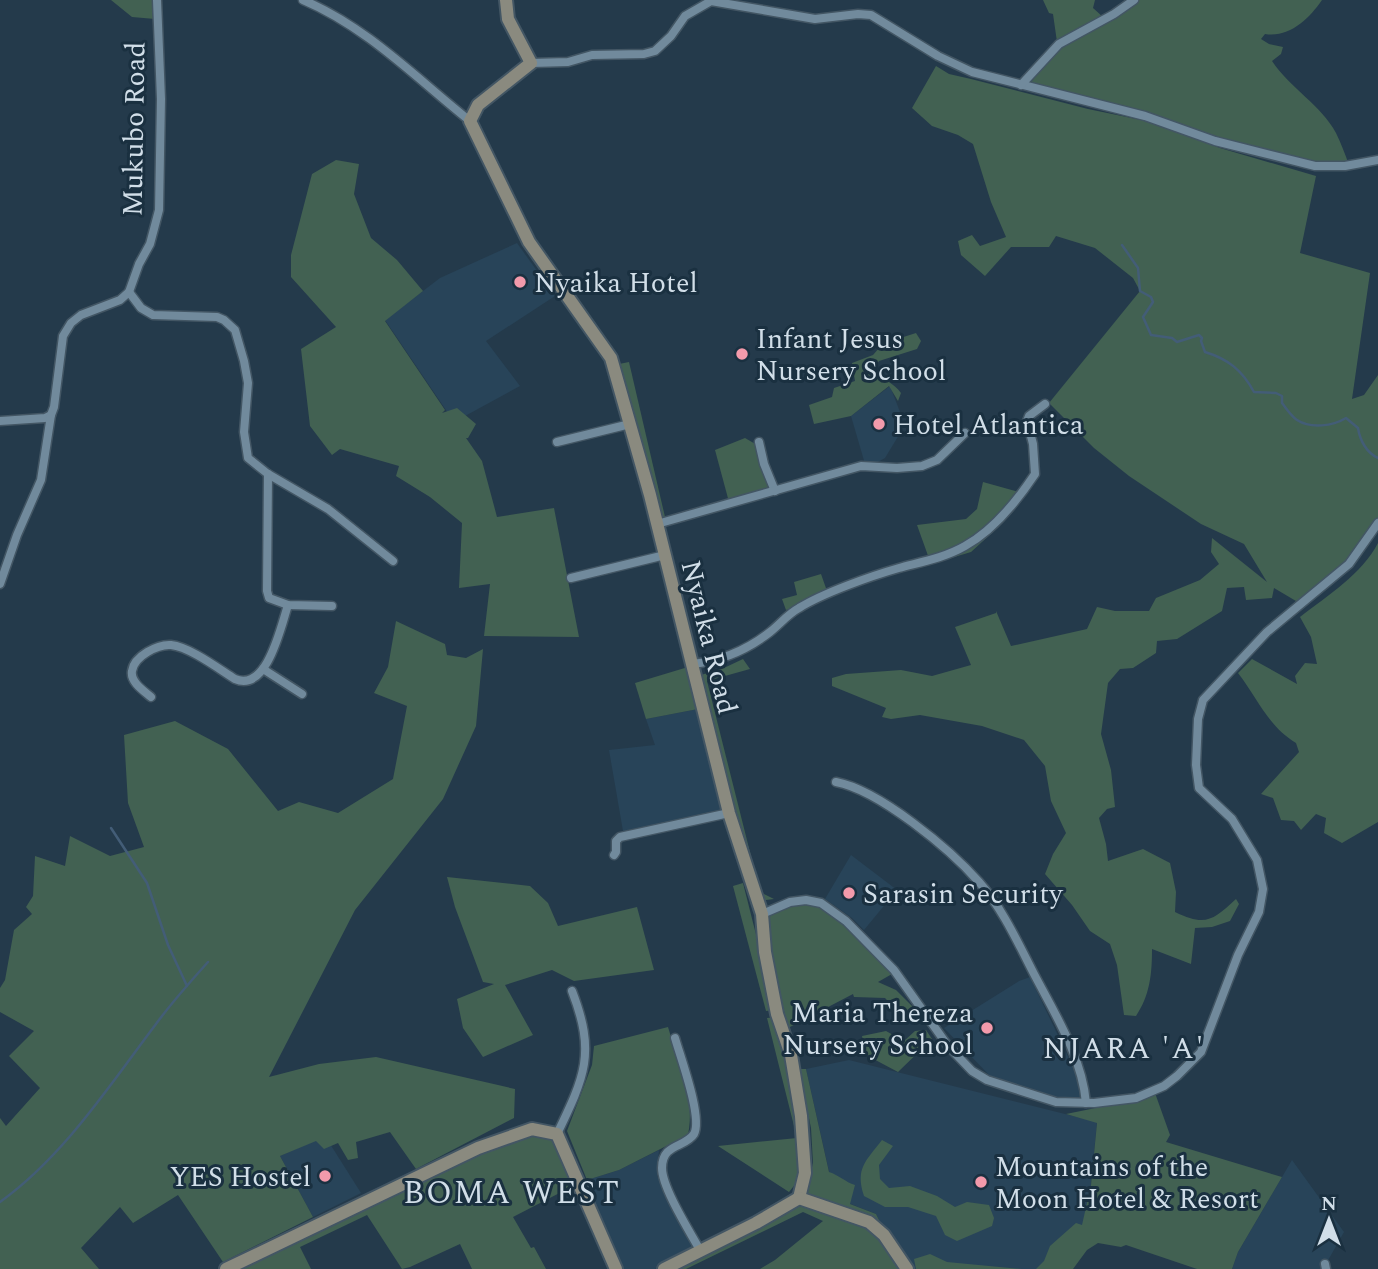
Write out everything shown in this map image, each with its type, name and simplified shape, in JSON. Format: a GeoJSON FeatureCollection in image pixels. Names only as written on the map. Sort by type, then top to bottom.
{"type":"FeatureCollection","features":[{"type":"Feature","properties":{"kind":"street","name":"Mukubo Road"},"geometry":{"type":"LineString","coordinates":[[129,292],[150,244],[159,210],[161,99],[157,0]]}},
{"type":"Feature","properties":{"kind":"street"},"geometry":{"type":"LineString","coordinates":[[303,0],[322,8],[398,60],[470,121],[478,105],[531,63],[568,62],[592,55],[644,54],[655,51],[671,36],[685,16],[711,0],[815,19],[871,15],[957,66],[1021,85],[1130,111],[1215,141],[1315,166],[1345,166],[1378,160]]}},
{"type":"Feature","properties":{"kind":"street"},"geometry":{"type":"LineString","coordinates":[[506,0],[508,19],[531,63]]}},
{"type":"Feature","properties":{"kind":"street"},"geometry":{"type":"LineString","coordinates":[[1021,85],[1059,44],[1134,0]]}},
{"type":"Feature","properties":{"kind":"street","name":"Nyaika Road"},"geometry":{"type":"LineString","coordinates":[[470,121],[528,242],[611,358],[657,524],[729,813],[762,914],[765,952],[777,1014],[791,1055],[801,1116],[805,1173],[799,1198]]}},
{"type":"Feature","properties":{"kind":"street"},"geometry":{"type":"LineString","coordinates":[[0,584],[17,535],[41,480],[63,336],[71,323],[93,309],[120,300],[129,292],[141,307],[153,315],[217,317],[235,330],[248,383],[244,411],[248,457],[268,474],[328,509],[393,561]]}},
{"type":"Feature","properties":{"kind":"street"},"geometry":{"type":"LineString","coordinates":[[692,664],[711,662],[743,649],[766,635],[792,612],[821,597],[966,546],[1001,517],[1035,474],[1033,444],[1027,421],[1029,416],[1045,404]]}},
{"type":"Feature","properties":{"kind":"street"},"geometry":{"type":"LineString","coordinates":[[0,421],[45,418],[51,415]]}},
{"type":"Feature","properties":{"kind":"street"},"geometry":{"type":"LineString","coordinates":[[557,442],[630,424]]}},
{"type":"Feature","properties":{"kind":"street"},"geometry":{"type":"LineString","coordinates":[[657,524],[861,466],[922,466],[937,460],[965,433]]}},
{"type":"Feature","properties":{"kind":"street"},"geometry":{"type":"LineString","coordinates":[[759,442],[775,491]]}},
{"type":"Feature","properties":{"kind":"street"},"geometry":{"type":"LineString","coordinates":[[268,474],[269,598],[288,605],[332,606]]}},
{"type":"Feature","properties":{"kind":"street"},"geometry":{"type":"LineString","coordinates":[[762,914],[790,902],[806,900],[821,904],[846,921],[894,970],[948,1046],[972,1071],[987,1080],[1056,1102],[1086,1103],[1136,1098],[1153,1092],[1177,1076],[1201,1052],[1238,955],[1259,912],[1263,889],[1257,860],[1232,819],[1199,788],[1196,765],[1199,709],[1210,691],[1267,632],[1349,564],[1378,523]]}},
{"type":"Feature","properties":{"kind":"street"},"geometry":{"type":"LineString","coordinates":[[571,578],[665,555]]}},
{"type":"Feature","properties":{"kind":"street"},"geometry":{"type":"LineString","coordinates":[[151,696],[138,685],[132,670],[145,653],[163,645],[178,646],[241,682],[250,681],[264,669],[288,605]]}},
{"type":"Feature","properties":{"kind":"street"},"geometry":{"type":"LineString","coordinates":[[264,669],[302,694]]}},
{"type":"Feature","properties":{"kind":"street"},"geometry":{"type":"LineString","coordinates":[[836,782],[855,787],[882,803],[951,855],[980,884],[1007,923],[1061,1025],[1081,1072],[1086,1103]]}},
{"type":"Feature","properties":{"kind":"street"},"geometry":{"type":"LineString","coordinates":[[614,855],[616,841],[620,837],[729,813]]}},
{"type":"Feature","properties":{"kind":"street"},"geometry":{"type":"LineString","coordinates":[[572,991],[581,1014],[586,1057],[573,1099],[557,1133],[616,1269]]}},
{"type":"Feature","properties":{"kind":"street"},"geometry":{"type":"LineString","coordinates":[[675,1038],[690,1088],[695,1131],[692,1136],[667,1151],[662,1172],[668,1190],[701,1252]]}},
{"type":"Feature","properties":{"kind":"street"},"geometry":{"type":"LineString","coordinates":[[226,1269],[478,1148],[531,1129],[557,1133]]}},
{"type":"Feature","properties":{"kind":"street"},"geometry":{"type":"LineString","coordinates":[[664,1269],[701,1252],[799,1198],[869,1222],[884,1235],[907,1269]]}},
{"type":"Feature","properties":{"kind":"shaded area"},"geometry":{"type":"Polygon","coordinates":[[[517,243],[555,296],[486,341],[520,386],[454,422],[385,320],[440,278],[517,243]]]}},
{"type":"Feature","properties":{"kind":"shaded area"},"geometry":{"type":"Polygon","coordinates":[[[890,386],[905,425],[885,458],[874,464],[865,464],[851,416],[890,386]]]}},
{"type":"Feature","properties":{"kind":"shaded area"},"geometry":{"type":"Polygon","coordinates":[[[698,709],[724,812],[623,831],[609,750],[655,745],[646,719],[698,709]]]}},
{"type":"Feature","properties":{"kind":"shaded area"},"geometry":{"type":"Polygon","coordinates":[[[851,855],[897,890],[864,930],[825,899],[851,855]]]}},
{"type":"Feature","properties":{"kind":"shaded area"},"geometry":{"type":"Polygon","coordinates":[[[1030,977],[1077,1075],[1080,1098],[1057,1100],[1023,1090],[989,1075],[944,1028],[1019,981],[1030,977]]]}},
{"type":"Feature","properties":{"kind":"shaded area"},"geometry":{"type":"Polygon","coordinates":[[[849,1060],[1097,1122],[1091,1185],[1083,1225],[1068,1269],[907,1269],[876,1214],[835,1198],[806,1069],[849,1060]]]}},
{"type":"Feature","properties":{"kind":"shaded area"},"geometry":{"type":"Polygon","coordinates":[[[325,1136],[361,1193],[313,1217],[280,1156],[325,1136]]]}},
{"type":"Feature","properties":{"kind":"shaded area"},"geometry":{"type":"Polygon","coordinates":[[[659,1150],[657,1176],[695,1249],[655,1269],[624,1269],[591,1198],[587,1180],[619,1170],[659,1150]]]}},
{"type":"Feature","properties":{"kind":"shaded area"},"geometry":{"type":"Polygon","coordinates":[[[1292,1160],[1344,1232],[1326,1264],[1326,1269],[1232,1269],[1238,1252],[1292,1160]]]}},
{"type":"Feature","properties":{"kind":"green space"},"geometry":{"type":"Polygon","coordinates":[[[111,0],[155,0],[155,19],[132,17],[111,0]]]}},
{"type":"Feature","properties":{"kind":"green space"},"geometry":{"type":"Polygon","coordinates":[[[1043,0],[1095,0],[1093,8],[1103,17],[1057,42],[1053,14],[1049,13],[1043,0]]]}},
{"type":"Feature","properties":{"kind":"green space"},"geometry":{"type":"Polygon","coordinates":[[[1139,0],[1322,0],[1298,26],[1282,33],[1265,34],[1261,39],[1283,47],[1281,54],[1272,61],[1330,123],[1349,165],[1318,164],[1028,87],[1059,50],[1139,0]]]}},
{"type":"Feature","properties":{"kind":"green space"},"geometry":{"type":"Polygon","coordinates":[[[936,66],[949,74],[1151,122],[1220,148],[1316,176],[1300,253],[1370,273],[1352,399],[1364,395],[1378,375],[1378,523],[1348,569],[1301,604],[1274,588],[1272,598],[1246,600],[1244,587],[1227,588],[1222,611],[1177,639],[1157,641],[1156,653],[1133,668],[1120,669],[1108,683],[1101,734],[1111,770],[1115,807],[1107,809],[1099,818],[1108,861],[1143,849],[1170,863],[1176,892],[1175,912],[1186,917],[1209,919],[1236,899],[1239,904],[1230,921],[1212,927],[1195,928],[1191,964],[1152,949],[1149,984],[1136,1016],[1124,1015],[1117,965],[1110,944],[1090,931],[1045,874],[1066,833],[1051,801],[1045,766],[1024,740],[982,726],[920,715],[891,719],[882,717],[886,708],[832,686],[832,678],[846,674],[901,670],[932,676],[971,665],[955,627],[996,611],[1011,646],[1087,629],[1097,607],[1115,611],[1149,611],[1156,598],[1200,580],[1219,564],[1211,552],[1212,538],[1267,582],[1244,544],[1201,524],[1129,476],[1094,448],[1049,403],[1140,291],[1133,278],[1095,248],[1056,236],[1049,247],[1011,247],[985,276],[961,255],[958,241],[972,235],[980,246],[1006,237],[991,202],[973,144],[958,135],[932,126],[912,108],[936,66]]]}},
{"type":"Feature","properties":{"kind":"green space"},"geometry":{"type":"Polygon","coordinates":[[[336,160],[359,164],[354,194],[371,238],[397,260],[423,291],[385,321],[445,410],[442,413],[457,408],[476,424],[466,438],[482,461],[497,517],[554,508],[579,637],[484,636],[490,584],[459,588],[462,523],[430,497],[396,476],[399,466],[340,449],[332,455],[310,426],[301,349],[336,327],[291,277],[291,255],[312,174],[336,160]]]}},
{"type":"Feature","properties":{"kind":"green space"},"geometry":{"type":"Polygon","coordinates":[[[916,333],[921,341],[917,349],[879,361],[873,370],[901,393],[898,401],[889,386],[851,416],[814,424],[809,405],[832,397],[834,388],[855,381],[852,363],[873,355],[891,341],[916,333]]]}},
{"type":"Feature","properties":{"kind":"green space"},"geometry":{"type":"Polygon","coordinates":[[[629,362],[665,517],[661,518],[619,364],[629,362]]]}},
{"type":"Feature","properties":{"kind":"green space"},"geometry":{"type":"Polygon","coordinates":[[[745,438],[757,445],[772,489],[729,502],[715,450],[745,438]]]}},
{"type":"Feature","properties":{"kind":"green space"},"geometry":{"type":"Polygon","coordinates":[[[983,482],[1026,494],[994,531],[971,552],[931,564],[917,525],[966,519],[977,509],[983,482]]]}},
{"type":"Feature","properties":{"kind":"green space"},"geometry":{"type":"Polygon","coordinates":[[[1378,543],[1378,822],[1342,843],[1324,833],[1326,818],[1316,814],[1301,830],[1294,821],[1281,820],[1273,798],[1261,794],[1299,752],[1296,743],[1278,729],[1238,673],[1252,659],[1297,684],[1295,676],[1305,663],[1317,664],[1311,637],[1300,617],[1363,565],[1378,543]]]}},
{"type":"Feature","properties":{"kind":"green space"},"geometry":{"type":"Polygon","coordinates":[[[821,574],[827,591],[863,580],[865,583],[786,610],[782,599],[797,595],[794,582],[821,574]]]}},
{"type":"Feature","properties":{"kind":"green space"},"geometry":{"type":"Polygon","coordinates":[[[396,621],[445,644],[447,655],[466,658],[483,649],[476,726],[443,799],[355,910],[269,1077],[319,1064],[376,1057],[515,1089],[514,1118],[416,1169],[390,1132],[356,1142],[358,1158],[348,1160],[338,1143],[324,1149],[316,1141],[280,1156],[313,1217],[223,1262],[178,1195],[133,1223],[120,1207],[81,1248],[99,1269],[0,1269],[0,1118],[6,1126],[40,1088],[9,1056],[34,1031],[0,1012],[0,988],[5,980],[14,930],[32,914],[26,907],[33,896],[35,856],[65,866],[70,836],[110,856],[144,847],[128,803],[124,735],[175,721],[228,749],[278,811],[299,802],[338,813],[393,779],[407,706],[374,693],[388,667],[396,621]]]}},
{"type":"Feature","properties":{"kind":"green space"},"geometry":{"type":"Polygon","coordinates":[[[743,659],[750,669],[707,681],[760,892],[774,899],[759,901],[698,676],[743,659]]]}},
{"type":"Feature","properties":{"kind":"green space"},"geometry":{"type":"Polygon","coordinates":[[[688,667],[698,709],[646,719],[635,683],[688,667]]]}},
{"type":"Feature","properties":{"kind":"green space"},"geometry":{"type":"Polygon","coordinates":[[[447,877],[530,886],[548,903],[558,926],[637,907],[654,970],[574,981],[552,970],[505,985],[533,1035],[483,1057],[463,1028],[457,999],[494,984],[483,982],[455,907],[447,877]]]}},
{"type":"Feature","properties":{"kind":"green space"},"geometry":{"type":"Polygon","coordinates":[[[743,883],[775,1010],[766,1011],[733,886],[743,883]]]}},
{"type":"Feature","properties":{"kind":"green space"},"geometry":{"type":"Polygon","coordinates":[[[809,901],[850,927],[892,974],[878,982],[896,990],[915,1009],[912,1015],[898,1012],[885,998],[854,997],[853,994],[788,1028],[761,912],[809,901]]]}},
{"type":"Feature","properties":{"kind":"green space"},"geometry":{"type":"Polygon","coordinates":[[[778,1017],[798,1113],[800,1171],[797,1182],[789,1192],[718,1146],[797,1138],[767,1018],[778,1017]]]}},
{"type":"Feature","properties":{"kind":"green space"},"geometry":{"type":"Polygon","coordinates":[[[668,1027],[688,1094],[688,1135],[619,1170],[587,1180],[567,1131],[592,1065],[594,1046],[668,1027]]]}},
{"type":"Feature","properties":{"kind":"green space"},"geometry":{"type":"Polygon","coordinates":[[[926,1030],[932,1039],[898,1072],[866,1055],[862,1036],[886,1031],[904,1041],[915,1031],[926,1030]]]}},
{"type":"Feature","properties":{"kind":"green space"},"geometry":{"type":"Polygon","coordinates":[[[799,1069],[806,1069],[829,1172],[855,1185],[850,1204],[876,1214],[881,1224],[806,1195],[813,1163],[811,1128],[799,1069]]]}},
{"type":"Feature","properties":{"kind":"green space"},"geometry":{"type":"Polygon","coordinates":[[[1155,1093],[1170,1135],[1166,1142],[1282,1177],[1238,1252],[1232,1269],[1197,1269],[1126,1245],[1121,1247],[1098,1243],[1087,1250],[1073,1269],[1036,1269],[1044,1261],[1050,1246],[1076,1223],[1082,1225],[1091,1185],[1097,1123],[1066,1114],[1145,1098],[1155,1093]]]}},
{"type":"Feature","properties":{"kind":"green space"},"geometry":{"type":"Polygon","coordinates":[[[530,1133],[553,1138],[575,1185],[513,1217],[546,1269],[472,1269],[460,1244],[402,1269],[367,1215],[300,1247],[311,1269],[233,1269],[409,1183],[530,1133]]]}},
{"type":"Feature","properties":{"kind":"green space"},"geometry":{"type":"Polygon","coordinates":[[[882,1140],[893,1146],[879,1165],[880,1179],[889,1188],[910,1186],[937,1196],[955,1207],[967,1202],[989,1205],[994,1218],[992,1226],[957,1241],[945,1235],[936,1216],[908,1207],[885,1207],[864,1196],[861,1178],[864,1165],[882,1140]]]}},
{"type":"Feature","properties":{"kind":"green space"},"geometry":{"type":"Polygon","coordinates":[[[800,1206],[874,1229],[903,1269],[760,1269],[823,1221],[803,1212],[686,1269],[672,1269],[783,1211],[800,1206]]]}},
{"type":"Feature","properties":{"kind":"green space"},"geometry":{"type":"Polygon","coordinates":[[[930,1254],[947,1262],[1022,1269],[916,1269],[914,1259],[930,1254]]]}},
{"type":"Feature","properties":{"kind":"waterway"},"geometry":{"type":"LineString","coordinates":[[1122,245],[1138,268],[1140,291],[1151,297],[1153,302],[1143,317],[1151,335],[1172,338],[1177,342],[1199,335],[1205,352],[1234,366],[1254,392],[1276,393],[1282,396],[1282,403],[1293,416],[1309,425],[1328,425],[1346,418],[1358,428],[1367,450],[1378,458]]}},
{"type":"Feature","properties":{"kind":"waterway"},"geometry":{"type":"LineString","coordinates":[[111,828],[147,883],[168,945],[187,986]]}},
{"type":"Feature","properties":{"kind":"waterway"},"geometry":{"type":"LineString","coordinates":[[0,1202],[45,1164],[65,1142],[168,1008],[208,962]]}},
{"type":"Feature","properties":{"kind":"place","name":"Nyaika Hotel"},"geometry":{"type":"Point","coordinates":[520,282]}},
{"type":"Feature","properties":{"kind":"place","name":"Infant Jesus Nursery School"},"geometry":{"type":"Point","coordinates":[742,354]}},
{"type":"Feature","properties":{"kind":"place","name":"Hotel Atlantica"},"geometry":{"type":"Point","coordinates":[879,424]}},
{"type":"Feature","properties":{"kind":"place","name":"Sarasin Security"},"geometry":{"type":"Point","coordinates":[849,893]}},
{"type":"Feature","properties":{"kind":"place","name":"Maria Thereza Nursery School"},"geometry":{"type":"Point","coordinates":[987,1028]}},
{"type":"Feature","properties":{"kind":"place","name":"YES Hostel"},"geometry":{"type":"Point","coordinates":[325,1176]}},
{"type":"Feature","properties":{"kind":"place","name":"Mountains of the Moon Hotel & Resort"},"geometry":{"type":"Point","coordinates":[981,1182]}},
{"type":"Feature","properties":{"kind":"district","name":"NJARA 'A'"},"geometry":{"type":"Point","coordinates":[1124,1048]}},
{"type":"Feature","properties":{"kind":"district","name":"BOMA WEST"},"geometry":{"type":"Point","coordinates":[512,1192]}}]}
